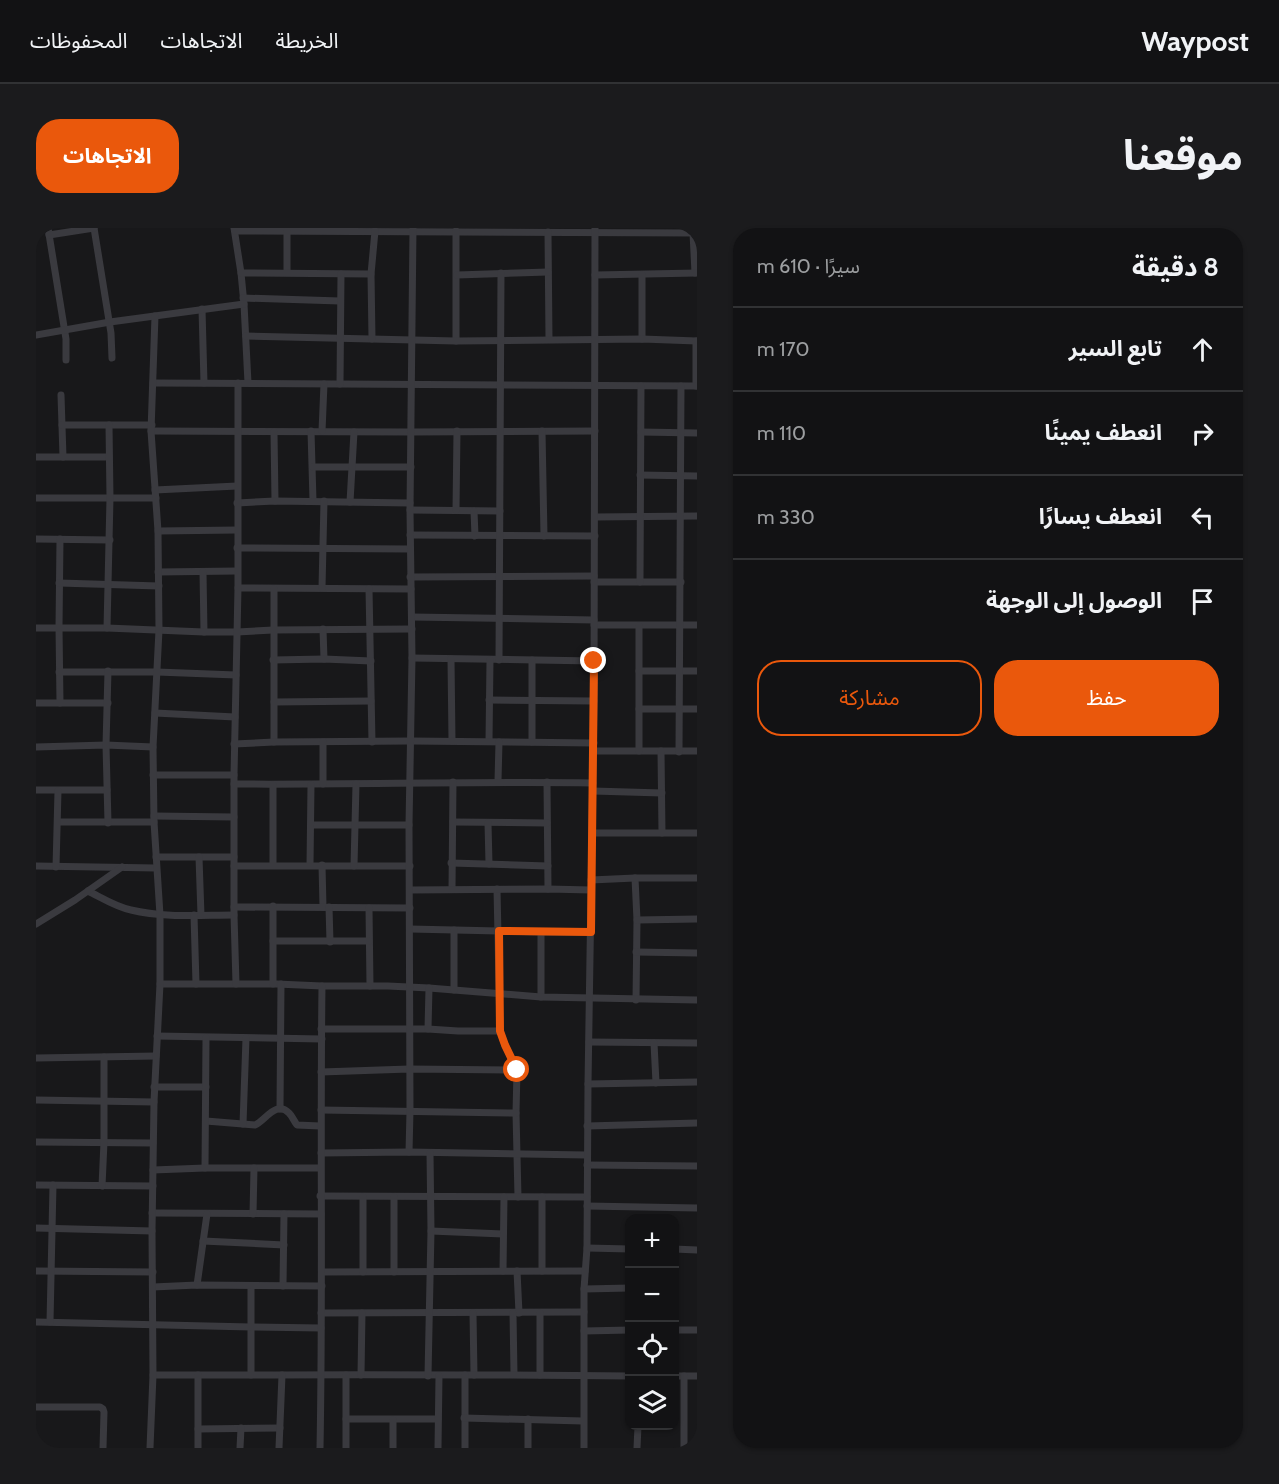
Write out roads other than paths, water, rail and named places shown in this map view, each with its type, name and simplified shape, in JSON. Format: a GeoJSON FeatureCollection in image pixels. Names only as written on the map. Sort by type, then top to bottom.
{"type":"FeatureCollection","features":[{"type":"Feature","properties":{"kind":"street"},"geometry":{"type":"LineString","coordinates":[[66,360],[64,330],[48,231],[94,228],[110,322],[112,358]]}},
{"type":"Feature","properties":{"kind":"street"},"geometry":{"type":"LineString","coordinates":[[248,383],[244,301],[234,230],[548,232],[644,230],[695,233],[696,273],[595,275]]}},
{"type":"Feature","properties":{"kind":"street"},"geometry":{"type":"LineString","coordinates":[[409,1152],[409,825],[412,657],[410,506],[413,230]]}},
{"type":"Feature","properties":{"kind":"street"},"geometry":{"type":"LineString","coordinates":[[584,1448],[584,1289],[594,751],[595,230]]}},
{"type":"Feature","properties":{"kind":"street"},"geometry":{"type":"LineString","coordinates":[[287,231],[287,272]]}},
{"type":"Feature","properties":{"kind":"street"},"geometry":{"type":"LineString","coordinates":[[372,339],[371,273],[375,231]]}},
{"type":"Feature","properties":{"kind":"street"},"geometry":{"type":"LineString","coordinates":[[456,231],[456,341]]}},
{"type":"Feature","properties":{"kind":"street"},"geometry":{"type":"LineString","coordinates":[[548,232],[549,339]]}},
{"type":"Feature","properties":{"kind":"street"},"geometry":{"type":"LineString","coordinates":[[457,274],[548,272]]}},
{"type":"Feature","properties":{"kind":"street"},"geometry":{"type":"LineString","coordinates":[[241,273],[371,273]]}},
{"type":"Feature","properties":{"kind":"street"},"geometry":{"type":"LineString","coordinates":[[499,660],[501,273]]}},
{"type":"Feature","properties":{"kind":"street"},"geometry":{"type":"LineString","coordinates":[[340,274],[340,384]]}},
{"type":"Feature","properties":{"kind":"street"},"geometry":{"type":"LineString","coordinates":[[642,274],[642,339]]}},
{"type":"Feature","properties":{"kind":"street"},"geometry":{"type":"LineString","coordinates":[[36,334],[244,301],[340,301]]}},
{"type":"Feature","properties":{"kind":"street"},"geometry":{"type":"LineString","coordinates":[[202,309],[204,383]]}},
{"type":"Feature","properties":{"kind":"street"},"geometry":{"type":"LineString","coordinates":[[150,1448],[153,1375],[154,1087],[160,984],[160,915],[153,775],[159,630],[158,531],[152,428],[155,316]]}},
{"type":"Feature","properties":{"kind":"street"},"geometry":{"type":"LineString","coordinates":[[153,383],[697,386],[697,341],[549,339],[456,341],[246,336]]}},
{"type":"Feature","properties":{"kind":"street"},"geometry":{"type":"LineString","coordinates":[[236,984],[234,744],[238,588],[238,383]]}},
{"type":"Feature","properties":{"kind":"street"},"geometry":{"type":"LineString","coordinates":[[322,431],[324,384]]}},
{"type":"Feature","properties":{"kind":"street"},"geometry":{"type":"LineString","coordinates":[[640,582],[641,386]]}},
{"type":"Feature","properties":{"kind":"street"},"geometry":{"type":"LineString","coordinates":[[679,752],[681,386]]}},
{"type":"Feature","properties":{"kind":"street"},"geometry":{"type":"LineString","coordinates":[[62,395],[63,457]]}},
{"type":"Feature","properties":{"kind":"street"},"geometry":{"type":"LineString","coordinates":[[62,425],[274,432],[595,431]]}},
{"type":"Feature","properties":{"kind":"street"},"geometry":{"type":"LineString","coordinates":[[107,628],[110,540],[109,425]]}},
{"type":"Feature","properties":{"kind":"street"},"geometry":{"type":"LineString","coordinates":[[311,431],[313,501]]}},
{"type":"Feature","properties":{"kind":"street"},"geometry":{"type":"LineString","coordinates":[[542,431],[544,536]]}},
{"type":"Feature","properties":{"kind":"street"},"geometry":{"type":"LineString","coordinates":[[274,432],[276,501]]}},
{"type":"Feature","properties":{"kind":"street"},"geometry":{"type":"LineString","coordinates":[[350,502],[354,432]]}},
{"type":"Feature","properties":{"kind":"street"},"geometry":{"type":"LineString","coordinates":[[456,510],[457,432]]}},
{"type":"Feature","properties":{"kind":"street"},"geometry":{"type":"LineString","coordinates":[[641,432],[697,433]]}},
{"type":"Feature","properties":{"kind":"street"},"geometry":{"type":"LineString","coordinates":[[36,457],[110,457]]}},
{"type":"Feature","properties":{"kind":"street"},"geometry":{"type":"LineString","coordinates":[[313,467],[411,467]]}},
{"type":"Feature","properties":{"kind":"street"},"geometry":{"type":"LineString","coordinates":[[640,475],[697,476]]}},
{"type":"Feature","properties":{"kind":"street"},"geometry":{"type":"LineString","coordinates":[[36,498],[110,498],[237,486]]}},
{"type":"Feature","properties":{"kind":"street"},"geometry":{"type":"LineString","coordinates":[[237,503],[324,501],[500,511]]}},
{"type":"Feature","properties":{"kind":"street"},"geometry":{"type":"LineString","coordinates":[[322,588],[324,501]]}},
{"type":"Feature","properties":{"kind":"street"},"geometry":{"type":"LineString","coordinates":[[474,511],[475,536]]}},
{"type":"Feature","properties":{"kind":"street"},"geometry":{"type":"LineString","coordinates":[[595,517],[697,516]]}},
{"type":"Feature","properties":{"kind":"street"},"geometry":{"type":"LineString","coordinates":[[158,531],[237,530]]}},
{"type":"Feature","properties":{"kind":"street"},"geometry":{"type":"LineString","coordinates":[[410,535],[595,536]]}},
{"type":"Feature","properties":{"kind":"street"},"geometry":{"type":"LineString","coordinates":[[36,539],[110,540]]}},
{"type":"Feature","properties":{"kind":"street"},"geometry":{"type":"LineString","coordinates":[[60,540],[60,703]]}},
{"type":"Feature","properties":{"kind":"street"},"geometry":{"type":"LineString","coordinates":[[237,548],[410,549]]}},
{"type":"Feature","properties":{"kind":"street"},"geometry":{"type":"LineString","coordinates":[[158,572],[237,571]]}},
{"type":"Feature","properties":{"kind":"street"},"geometry":{"type":"LineString","coordinates":[[203,572],[204,632]]}},
{"type":"Feature","properties":{"kind":"street"},"geometry":{"type":"LineString","coordinates":[[410,577],[499,576],[681,582]]}},
{"type":"Feature","properties":{"kind":"street"},"geometry":{"type":"LineString","coordinates":[[59,584],[159,586]]}},
{"type":"Feature","properties":{"kind":"street"},"geometry":{"type":"LineString","coordinates":[[238,588],[411,588]]}},
{"type":"Feature","properties":{"kind":"street"},"geometry":{"type":"LineString","coordinates":[[369,588],[372,742]]}},
{"type":"Feature","properties":{"kind":"street"},"geometry":{"type":"LineString","coordinates":[[274,589],[274,742]]}},
{"type":"Feature","properties":{"kind":"street"},"geometry":{"type":"LineString","coordinates":[[412,617],[499,618],[639,626],[697,625]]}},
{"type":"Feature","properties":{"kind":"street"},"geometry":{"type":"LineString","coordinates":[[639,626],[639,751]]}},
{"type":"Feature","properties":{"kind":"street"},"geometry":{"type":"LineString","coordinates":[[36,628],[204,632],[412,629]]}},
{"type":"Feature","properties":{"kind":"street"},"geometry":{"type":"LineString","coordinates":[[323,629],[324,659]]}},
{"type":"Feature","properties":{"kind":"street"},"geometry":{"type":"LineString","coordinates":[[412,657],[594,661]]}},
{"type":"Feature","properties":{"kind":"street"},"geometry":{"type":"LineString","coordinates":[[451,659],[452,741]]}},
{"type":"Feature","properties":{"kind":"street"},"geometry":{"type":"LineString","coordinates":[[273,660],[371,661]]}},
{"type":"Feature","properties":{"kind":"street"},"geometry":{"type":"LineString","coordinates":[[489,741],[490,660]]}},
{"type":"Feature","properties":{"kind":"street"},"geometry":{"type":"LineString","coordinates":[[532,660],[532,742]]}},
{"type":"Feature","properties":{"kind":"street"},"geometry":{"type":"LineString","coordinates":[[59,672],[108,671],[236,675]]}},
{"type":"Feature","properties":{"kind":"street"},"geometry":{"type":"LineString","coordinates":[[108,671],[106,745],[108,823]]}},
{"type":"Feature","properties":{"kind":"street"},"geometry":{"type":"LineString","coordinates":[[639,671],[697,671]]}},
{"type":"Feature","properties":{"kind":"street"},"geometry":{"type":"LineString","coordinates":[[489,700],[594,701]]}},
{"type":"Feature","properties":{"kind":"street"},"geometry":{"type":"LineString","coordinates":[[274,702],[371,701]]}},
{"type":"Feature","properties":{"kind":"street"},"geometry":{"type":"LineString","coordinates":[[36,703],[108,704]]}},
{"type":"Feature","properties":{"kind":"street"},"geometry":{"type":"LineString","coordinates":[[639,710],[697,709]]}},
{"type":"Feature","properties":{"kind":"street"},"geometry":{"type":"LineString","coordinates":[[154,713],[235,717]]}},
{"type":"Feature","properties":{"kind":"street"},"geometry":{"type":"LineString","coordinates":[[234,744],[411,741],[594,743]]}},
{"type":"Feature","properties":{"kind":"street"},"geometry":{"type":"LineString","coordinates":[[322,784],[323,742]]}},
{"type":"Feature","properties":{"kind":"street"},"geometry":{"type":"LineString","coordinates":[[498,781],[499,742]]}},
{"type":"Feature","properties":{"kind":"street"},"geometry":{"type":"LineString","coordinates":[[36,747],[106,745],[153,747]]}},
{"type":"Feature","properties":{"kind":"street"},"geometry":{"type":"LineString","coordinates":[[594,751],[697,752]]}},
{"type":"Feature","properties":{"kind":"street"},"geometry":{"type":"LineString","coordinates":[[661,751],[663,833]]}},
{"type":"Feature","properties":{"kind":"street"},"geometry":{"type":"LineString","coordinates":[[153,775],[234,776]]}},
{"type":"Feature","properties":{"kind":"street"},"geometry":{"type":"LineString","coordinates":[[234,784],[498,781],[593,783]]}},
{"type":"Feature","properties":{"kind":"street"},"geometry":{"type":"LineString","coordinates":[[452,889],[453,782]]}},
{"type":"Feature","properties":{"kind":"street"},"geometry":{"type":"LineString","coordinates":[[547,782],[548,889]]}},
{"type":"Feature","properties":{"kind":"street"},"geometry":{"type":"LineString","coordinates":[[273,784],[273,865]]}},
{"type":"Feature","properties":{"kind":"street"},"geometry":{"type":"LineString","coordinates":[[310,865],[311,784]]}},
{"type":"Feature","properties":{"kind":"street"},"geometry":{"type":"LineString","coordinates":[[354,866],[356,784]]}},
{"type":"Feature","properties":{"kind":"street"},"geometry":{"type":"LineString","coordinates":[[36,790],[107,790]]}},
{"type":"Feature","properties":{"kind":"street"},"geometry":{"type":"LineString","coordinates":[[56,867],[58,791]]}},
{"type":"Feature","properties":{"kind":"street"},"geometry":{"type":"LineString","coordinates":[[593,792],[662,793]]}},
{"type":"Feature","properties":{"kind":"street"},"geometry":{"type":"LineString","coordinates":[[58,822],[108,823],[154,819],[234,817]]}},
{"type":"Feature","properties":{"kind":"street"},"geometry":{"type":"LineString","coordinates":[[453,822],[547,823]]}},
{"type":"Feature","properties":{"kind":"street"},"geometry":{"type":"LineString","coordinates":[[488,823],[489,864]]}},
{"type":"Feature","properties":{"kind":"street"},"geometry":{"type":"LineString","coordinates":[[311,825],[409,825]]}},
{"type":"Feature","properties":{"kind":"street"},"geometry":{"type":"LineString","coordinates":[[592,833],[697,833]]}},
{"type":"Feature","properties":{"kind":"street"},"geometry":{"type":"LineString","coordinates":[[156,857],[200,857],[273,865],[410,866]]}},
{"type":"Feature","properties":{"kind":"street"},"geometry":{"type":"LineString","coordinates":[[196,984],[200,857]]}},
{"type":"Feature","properties":{"kind":"street"},"geometry":{"type":"LineString","coordinates":[[451,863],[548,866]]}},
{"type":"Feature","properties":{"kind":"street"},"geometry":{"type":"LineString","coordinates":[[36,866],[156,868]]}},
{"type":"Feature","properties":{"kind":"street"},"geometry":{"type":"LineString","coordinates":[[322,866],[330,942]]}},
{"type":"Feature","properties":{"kind":"street"},"geometry":{"type":"LineString","coordinates":[[37,923],[122,867]]}},
{"type":"Feature","properties":{"kind":"street"},"geometry":{"type":"LineString","coordinates":[[591,880],[697,878]]}},
{"type":"Feature","properties":{"kind":"street"},"geometry":{"type":"LineString","coordinates":[[635,879],[636,1000]]}},
{"type":"Feature","properties":{"kind":"street"},"geometry":{"type":"LineString","coordinates":[[497,889],[500,1031],[517,1070],[518,1197]]}},
{"type":"Feature","properties":{"kind":"street"},"geometry":{"type":"LineString","coordinates":[[410,890],[591,890]]}},
{"type":"Feature","properties":{"kind":"street"},"geometry":{"type":"LineString","coordinates":[[88,891],[129,910],[160,915],[234,915]]}},
{"type":"Feature","properties":{"kind":"street"},"geometry":{"type":"LineString","coordinates":[[273,906],[280,1109]]}},
{"type":"Feature","properties":{"kind":"street"},"geometry":{"type":"LineString","coordinates":[[234,907],[410,908]]}},
{"type":"Feature","properties":{"kind":"street"},"geometry":{"type":"LineString","coordinates":[[369,908],[370,986]]}},
{"type":"Feature","properties":{"kind":"street"},"geometry":{"type":"LineString","coordinates":[[637,920],[697,919]]}},
{"type":"Feature","properties":{"kind":"street"},"geometry":{"type":"LineString","coordinates":[[410,929],[591,932]]}},
{"type":"Feature","properties":{"kind":"street"},"geometry":{"type":"LineString","coordinates":[[454,930],[454,990]]}},
{"type":"Feature","properties":{"kind":"street"},"geometry":{"type":"LineString","coordinates":[[541,932],[541,997]]}},
{"type":"Feature","properties":{"kind":"street"},"geometry":{"type":"LineString","coordinates":[[273,941],[369,941]]}},
{"type":"Feature","properties":{"kind":"street"},"geometry":{"type":"LineString","coordinates":[[636,952],[697,953]]}},
{"type":"Feature","properties":{"kind":"street"},"geometry":{"type":"LineString","coordinates":[[160,984],[409,987],[541,997],[697,1000]]}},
{"type":"Feature","properties":{"kind":"street"},"geometry":{"type":"LineString","coordinates":[[320,1448],[322,986]]}},
{"type":"Feature","properties":{"kind":"street"},"geometry":{"type":"LineString","coordinates":[[428,1029],[429,988]]}},
{"type":"Feature","properties":{"kind":"street"},"geometry":{"type":"LineString","coordinates":[[321,1029],[500,1031]]}},
{"type":"Feature","properties":{"kind":"street"},"geometry":{"type":"LineString","coordinates":[[157,1036],[322,1039]]}},
{"type":"Feature","properties":{"kind":"street"},"geometry":{"type":"LineString","coordinates":[[205,1168],[206,1038]]}},
{"type":"Feature","properties":{"kind":"street"},"geometry":{"type":"LineString","coordinates":[[243,1124],[246,1038]]}},
{"type":"Feature","properties":{"kind":"street"},"geometry":{"type":"LineString","coordinates":[[589,1042],[697,1043]]}},
{"type":"Feature","properties":{"kind":"street"},"geometry":{"type":"LineString","coordinates":[[654,1043],[656,1083]]}},
{"type":"Feature","properties":{"kind":"street"},"geometry":{"type":"LineString","coordinates":[[36,1058],[156,1056]]}},
{"type":"Feature","properties":{"kind":"street"},"geometry":{"type":"LineString","coordinates":[[102,1186],[104,1057]]}},
{"type":"Feature","properties":{"kind":"street"},"geometry":{"type":"LineString","coordinates":[[321,1072],[410,1069],[517,1070]]}},
{"type":"Feature","properties":{"kind":"street"},"geometry":{"type":"LineString","coordinates":[[588,1084],[697,1082]]}},
{"type":"Feature","properties":{"kind":"street"},"geometry":{"type":"LineString","coordinates":[[154,1087],[206,1087]]}},
{"type":"Feature","properties":{"kind":"street"},"geometry":{"type":"LineString","coordinates":[[36,1100],[154,1102]]}},
{"type":"Feature","properties":{"kind":"street"},"geometry":{"type":"LineString","coordinates":[[206,1121],[257,1125],[273,1111],[280,1109],[288,1112],[297,1125],[320,1126]]}},
{"type":"Feature","properties":{"kind":"street"},"geometry":{"type":"LineString","coordinates":[[321,1110],[516,1113]]}},
{"type":"Feature","properties":{"kind":"street"},"geometry":{"type":"LineString","coordinates":[[587,1126],[697,1123]]}},
{"type":"Feature","properties":{"kind":"street"},"geometry":{"type":"LineString","coordinates":[[36,1142],[153,1143]]}},
{"type":"Feature","properties":{"kind":"street"},"geometry":{"type":"LineString","coordinates":[[321,1153],[587,1155]]}},
{"type":"Feature","properties":{"kind":"street"},"geometry":{"type":"LineString","coordinates":[[428,1376],[430,1153]]}},
{"type":"Feature","properties":{"kind":"street"},"geometry":{"type":"LineString","coordinates":[[587,1165],[697,1166]]}},
{"type":"Feature","properties":{"kind":"street"},"geometry":{"type":"LineString","coordinates":[[253,1214],[254,1168]]}},
{"type":"Feature","properties":{"kind":"street"},"geometry":{"type":"LineString","coordinates":[[153,1170],[321,1168]]}},
{"type":"Feature","properties":{"kind":"street"},"geometry":{"type":"LineString","coordinates":[[36,1185],[153,1186]]}},
{"type":"Feature","properties":{"kind":"street"},"geometry":{"type":"LineString","coordinates":[[50,1322],[53,1185]]}},
{"type":"Feature","properties":{"kind":"street"},"geometry":{"type":"LineString","coordinates":[[320,1196],[587,1197]]}},
{"type":"Feature","properties":{"kind":"street"},"geometry":{"type":"LineString","coordinates":[[363,1197],[363,1272]]}},
{"type":"Feature","properties":{"kind":"street"},"geometry":{"type":"LineString","coordinates":[[394,1197],[394,1272]]}},
{"type":"Feature","properties":{"kind":"street"},"geometry":{"type":"LineString","coordinates":[[503,1271],[504,1197]]}},
{"type":"Feature","properties":{"kind":"street"},"geometry":{"type":"LineString","coordinates":[[542,1197],[542,1271]]}},
{"type":"Feature","properties":{"kind":"street"},"geometry":{"type":"LineString","coordinates":[[587,1206],[697,1208]]}},
{"type":"Feature","properties":{"kind":"street"},"geometry":{"type":"LineString","coordinates":[[152,1213],[321,1214]]}},
{"type":"Feature","properties":{"kind":"street"},"geometry":{"type":"LineString","coordinates":[[197,1285],[207,1214]]}},
{"type":"Feature","properties":{"kind":"street"},"geometry":{"type":"LineString","coordinates":[[283,1286],[284,1214]]}},
{"type":"Feature","properties":{"kind":"street"},"geometry":{"type":"LineString","coordinates":[[36,1228],[152,1231]]}},
{"type":"Feature","properties":{"kind":"street"},"geometry":{"type":"LineString","coordinates":[[431,1232],[503,1234]]}},
{"type":"Feature","properties":{"kind":"street"},"geometry":{"type":"LineString","coordinates":[[203,1241],[284,1245]]}},
{"type":"Feature","properties":{"kind":"street"},"geometry":{"type":"LineString","coordinates":[[586,1248],[625,1249]]}},
{"type":"Feature","properties":{"kind":"street"},"geometry":{"type":"LineString","coordinates":[[679,1249],[697,1250]]}},
{"type":"Feature","properties":{"kind":"street"},"geometry":{"type":"LineString","coordinates":[[36,1271],[153,1272]]}},
{"type":"Feature","properties":{"kind":"street"},"geometry":{"type":"LineString","coordinates":[[514,1374],[517,1271]]}},
{"type":"Feature","properties":{"kind":"street"},"geometry":{"type":"LineString","coordinates":[[322,1272],[585,1271]]}},
{"type":"Feature","properties":{"kind":"street"},"geometry":{"type":"LineString","coordinates":[[251,1286],[251,1375]]}},
{"type":"Feature","properties":{"kind":"street"},"geometry":{"type":"LineString","coordinates":[[153,1287],[322,1286]]}},
{"type":"Feature","properties":{"kind":"street"},"geometry":{"type":"LineString","coordinates":[[584,1289],[625,1288]]}},
{"type":"Feature","properties":{"kind":"street"},"geometry":{"type":"LineString","coordinates":[[321,1313],[584,1312]]}},
{"type":"Feature","properties":{"kind":"street"},"geometry":{"type":"LineString","coordinates":[[361,1375],[362,1313]]}},
{"type":"Feature","properties":{"kind":"street"},"geometry":{"type":"LineString","coordinates":[[473,1313],[474,1375]]}},
{"type":"Feature","properties":{"kind":"street"},"geometry":{"type":"LineString","coordinates":[[540,1313],[540,1375]]}},
{"type":"Feature","properties":{"kind":"street"},"geometry":{"type":"LineString","coordinates":[[36,1322],[321,1328]]}},
{"type":"Feature","properties":{"kind":"street"},"geometry":{"type":"LineString","coordinates":[[584,1331],[625,1330]]}},
{"type":"Feature","properties":{"kind":"street"},"geometry":{"type":"LineString","coordinates":[[679,1330],[697,1330]]}},
{"type":"Feature","properties":{"kind":"street"},"geometry":{"type":"LineString","coordinates":[[153,1375],[625,1376]]}},
{"type":"Feature","properties":{"kind":"street"},"geometry":{"type":"LineString","coordinates":[[198,1375],[198,1448]]}},
{"type":"Feature","properties":{"kind":"street"},"geometry":{"type":"LineString","coordinates":[[279,1448],[282,1375]]}},
{"type":"Feature","properties":{"kind":"street"},"geometry":{"type":"LineString","coordinates":[[346,1375],[346,1448]]}},
{"type":"Feature","properties":{"kind":"street"},"geometry":{"type":"LineString","coordinates":[[465,1375],[465,1448]]}},
{"type":"Feature","properties":{"kind":"street"},"geometry":{"type":"LineString","coordinates":[[438,1448],[439,1376]]}},
{"type":"Feature","properties":{"kind":"street"},"geometry":{"type":"LineString","coordinates":[[679,1376],[697,1376]]}},
{"type":"Feature","properties":{"kind":"street"},"geometry":{"type":"LineString","coordinates":[[684,1376],[684,1448]]}},
{"type":"Feature","properties":{"kind":"street"},"geometry":{"type":"LineString","coordinates":[[36,1407],[100,1407],[104,1412],[103,1448]]}},
{"type":"Feature","properties":{"kind":"street"},"geometry":{"type":"LineString","coordinates":[[464,1418],[583,1421]]}},
{"type":"Feature","properties":{"kind":"street"},"geometry":{"type":"LineString","coordinates":[[346,1419],[438,1419]]}},
{"type":"Feature","properties":{"kind":"street"},"geometry":{"type":"LineString","coordinates":[[528,1419],[528,1448]]}},
{"type":"Feature","properties":{"kind":"street"},"geometry":{"type":"LineString","coordinates":[[393,1420],[393,1448]]}},
{"type":"Feature","properties":{"kind":"street"},"geometry":{"type":"LineString","coordinates":[[240,1448],[241,1428]]}},
{"type":"Feature","properties":{"kind":"street"},"geometry":{"type":"LineString","coordinates":[[198,1429],[280,1428]]}},
{"type":"Feature","properties":{"kind":"street"},"geometry":{"type":"LineString","coordinates":[[637,1448],[638,1430]]}}]}
